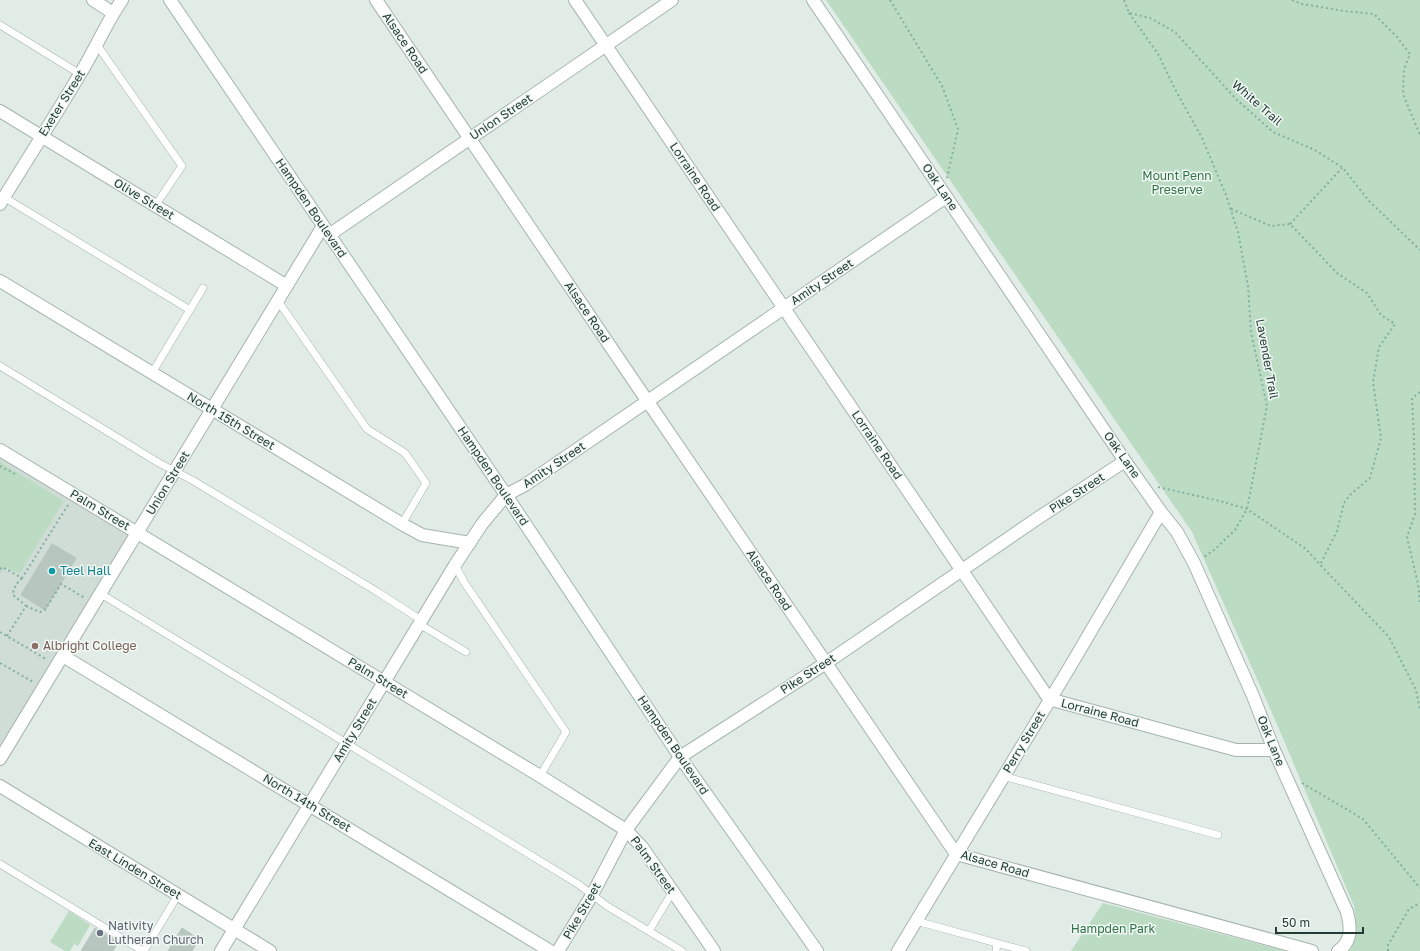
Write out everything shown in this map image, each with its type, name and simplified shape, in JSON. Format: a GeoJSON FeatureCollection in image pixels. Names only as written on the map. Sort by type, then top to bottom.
{"type":"FeatureCollection","features":[{"type":"Feature","properties":{"kind":"street"},"geometry":{"type":"LineString","coordinates":[[92,0],[113,13]]}},
{"type":"Feature","properties":{"kind":"street","name":"Exeter Street"},"geometry":{"type":"LineString","coordinates":[[1,199],[80,74],[113,13],[122,0]]}},
{"type":"Feature","properties":{"kind":"street","name":"Hampden Boulevard"},"geometry":{"type":"LineString","coordinates":[[170,0],[506,495],[680,757],[816,951]]}},
{"type":"Feature","properties":{"kind":"street","name":"Alsace Road"},"geometry":{"type":"LineString","coordinates":[[376,0],[956,854],[1312,951]]}},
{"type":"Feature","properties":{"kind":"street","name":"Lorraine Road"},"geometry":{"type":"LineString","coordinates":[[575,0],[1049,699],[1236,750],[1274,750]]}},
{"type":"Feature","properties":{"kind":"street","name":"Union Street"},"geometry":{"type":"LineString","coordinates":[[0,759],[63,656],[95,593],[138,533],[287,286],[326,230],[470,138],[672,0]]}},
{"type":"Feature","properties":{"kind":"street","name":"Oak Lane"},"geometry":{"type":"LineString","coordinates":[[813,0],[1125,461],[1177,532],[1194,563],[1254,696],[1274,750],[1347,912],[1350,925],[1348,938],[1339,950]]}},
{"type":"Feature","properties":{"kind":"street","name":"Olive Street"},"geometry":{"type":"LineString","coordinates":[[0,111],[287,286]]}},
{"type":"Feature","properties":{"kind":"street","name":"Amity Street"},"geometry":{"type":"LineString","coordinates":[[222,951],[455,565],[482,524],[506,495],[525,485],[784,308],[944,193]]}},
{"type":"Feature","properties":{"kind":"street","name":"North 15th Street"},"geometry":{"type":"LineString","coordinates":[[0,281],[402,524],[422,534],[470,543]]}},
{"type":"Feature","properties":{"kind":"street","name":"Palm Street"},"geometry":{"type":"LineString","coordinates":[[0,450],[540,776],[626,830],[642,847],[714,951]]}},
{"type":"Feature","properties":{"kind":"street","name":"Pike Street"},"geometry":{"type":"LineString","coordinates":[[558,951],[592,895],[626,830],[680,757],[826,663],[1125,461]]}},
{"type":"Feature","properties":{"kind":"street","name":"Perry Street"},"geometry":{"type":"LineString","coordinates":[[898,951],[1161,512]]}},
{"type":"Feature","properties":{"kind":"street","name":"North 14th Street"},"geometry":{"type":"LineString","coordinates":[[63,656],[550,951]]}},
{"type":"Feature","properties":{"kind":"street","name":"East Linden Street"},"geometry":{"type":"LineString","coordinates":[[0,786],[270,951]]}},
{"type":"Feature","properties":{"kind":"lane"},"geometry":{"type":"LineString","coordinates":[[0,25],[80,74]]}},
{"type":"Feature","properties":{"kind":"lane"},"geometry":{"type":"LineString","coordinates":[[97,45],[182,166],[155,206]]}},
{"type":"Feature","properties":{"kind":"lane"},"geometry":{"type":"LineString","coordinates":[[1,199],[190,310]]}},
{"type":"Feature","properties":{"kind":"lane"},"geometry":{"type":"LineString","coordinates":[[152,373],[203,288]]}},
{"type":"Feature","properties":{"kind":"lane"},"geometry":{"type":"LineString","coordinates":[[278,301],[366,429],[405,453],[426,483],[402,524]]}},
{"type":"Feature","properties":{"kind":"lane"},"geometry":{"type":"LineString","coordinates":[[0,366],[159,463],[192,480],[370,587],[466,652]]}},
{"type":"Feature","properties":{"kind":"lane"},"geometry":{"type":"LineString","coordinates":[[455,565],[464,582],[566,732],[540,776]]}},
{"type":"Feature","properties":{"kind":"lane"},"geometry":{"type":"LineString","coordinates":[[95,593],[578,884],[607,906],[682,951]]}},
{"type":"Feature","properties":{"kind":"lane"},"geometry":{"type":"LineString","coordinates":[[1002,776],[1218,835]]}},
{"type":"Feature","properties":{"kind":"lane"},"geometry":{"type":"LineString","coordinates":[[0,864],[143,951],[178,895]]}},
{"type":"Feature","properties":{"kind":"lane"},"geometry":{"type":"LineString","coordinates":[[649,931],[673,891]]}},
{"type":"Feature","properties":{"kind":"lane"},"geometry":{"type":"LineString","coordinates":[[916,920],[1026,951]]}},
{"type":"Feature","properties":{"kind":"lane"},"geometry":{"type":"LineString","coordinates":[[996,951],[997,943]]}},
{"type":"Feature","properties":{"kind":"path"},"geometry":{"type":"LineString","coordinates":[[890,0],[942,86],[958,129],[944,193]]}},
{"type":"Feature","properties":{"kind":"path"},"geometry":{"type":"LineString","coordinates":[[1124,0],[1129,13]]}},
{"type":"Feature","properties":{"kind":"path"},"geometry":{"type":"LineString","coordinates":[[1292,0],[1302,4],[1374,14],[1397,37],[1410,54],[1404,69],[1403,94],[1420,135]]}},
{"type":"Feature","properties":{"kind":"path","name":"White Trail"},"geometry":{"type":"LineString","coordinates":[[1129,13],[1150,18],[1175,32],[1236,100],[1273,132],[1315,150],[1343,168],[1369,201],[1420,250]]}},
{"type":"Feature","properties":{"kind":"path","name":"Lavender Trail"},"geometry":{"type":"LineString","coordinates":[[1129,13],[1158,54],[1202,138],[1231,209],[1238,232],[1246,271],[1251,332],[1267,406],[1247,509],[1236,530],[1214,550],[1194,563]]}},
{"type":"Feature","properties":{"kind":"path"},"geometry":{"type":"LineString","coordinates":[[1231,209],[1271,226],[1290,224],[1343,168]]}},
{"type":"Feature","properties":{"kind":"path"},"geometry":{"type":"LineString","coordinates":[[1290,224],[1337,273],[1367,293],[1381,315],[1395,324],[1379,348],[1373,382],[1381,438],[1370,478],[1351,494],[1344,503],[1337,531],[1320,565]]}},
{"type":"Feature","properties":{"kind":"path"},"geometry":{"type":"LineString","coordinates":[[1420,392],[1412,398],[1415,514],[1407,537],[1418,584],[1420,602]]}},
{"type":"Feature","properties":{"kind":"path"},"geometry":{"type":"LineString","coordinates":[[1145,488],[1162,488],[1220,501],[1247,509],[1306,548],[1320,565],[1389,637],[1416,690],[1420,710]]}},
{"type":"Feature","properties":{"kind":"path"},"geometry":{"type":"LineString","coordinates":[[74,494],[52,532],[22,578],[17,583],[13,591],[13,595],[26,606],[40,612],[45,610],[61,584],[85,598],[95,593]]}},
{"type":"Feature","properties":{"kind":"path"},"geometry":{"type":"LineString","coordinates":[[0,570],[2,567],[22,578]]}},
{"type":"Feature","properties":{"kind":"path"},"geometry":{"type":"LineString","coordinates":[[7,636],[26,606]]}},
{"type":"Feature","properties":{"kind":"path"},"geometry":{"type":"LineString","coordinates":[[0,632],[46,659],[43,665]]}},
{"type":"Feature","properties":{"kind":"path"},"geometry":{"type":"LineString","coordinates":[[0,663],[32,682],[36,677]]}},
{"type":"Feature","properties":{"kind":"path"},"geometry":{"type":"LineString","coordinates":[[1284,772],[1363,819],[1420,888]]}},
{"type":"Feature","properties":{"kind":"path"},"geometry":{"type":"LineString","coordinates":[[1388,951],[1388,945],[1409,908],[1420,903]]}},
{"type":"Feature","properties":{"kind":"shaded area","name":"Albright College"},"geometry":{"type":"Polygon","coordinates":[[[0,450],[138,533],[0,759],[0,450]]]}},
{"type":"Feature","properties":{"kind":"green space","name":"Mount Penn Preserve"},"geometry":{"type":"Polygon","coordinates":[[[826,0],[1420,0],[1420,951],[1349,951],[1356,935],[1354,906],[1276,722],[1192,532],[826,0]]]}},
{"type":"Feature","properties":{"kind":"green space"},"geometry":{"type":"Polygon","coordinates":[[[0,462],[64,501],[20,573],[4,568],[0,574],[0,462]]]}},
{"type":"Feature","properties":{"kind":"green space","name":"Hampden Park"},"geometry":{"type":"Polygon","coordinates":[[[1103,903],[1285,951],[1071,951],[1103,903]]]}},
{"type":"Feature","properties":{"kind":"green space"},"geometry":{"type":"Polygon","coordinates":[[[69,911],[90,925],[78,946],[74,944],[70,951],[65,951],[50,942],[69,911]]]}},
{"type":"Feature","properties":{"kind":"building","name":"Teel Hall"},"geometry":{"type":"Polygon","coordinates":[[[52,544],[76,558],[45,610],[21,595],[52,544]]]}},
{"type":"Feature","properties":{"kind":"building","name":"Nativity Lutheran Church"},"geometry":{"type":"Polygon","coordinates":[[[95,928],[118,942],[113,951],[81,951],[95,928]]]}},
{"type":"Feature","properties":{"kind":"building","name":"Nativity Lutheran Church"},"geometry":{"type":"Polygon","coordinates":[[[182,928],[199,939],[192,951],[168,951],[182,928]]]}},
{"type":"Feature","properties":{"kind":"place","name":"Teel Hall"},"geometry":{"type":"Point","coordinates":[52,571]}},
{"type":"Feature","properties":{"kind":"place","name":"Albright College"},"geometry":{"type":"Point","coordinates":[35,646]}},
{"type":"Feature","properties":{"kind":"place","name":"Nativity Lutheran Church"},"geometry":{"type":"Point","coordinates":[100,933]}}]}
